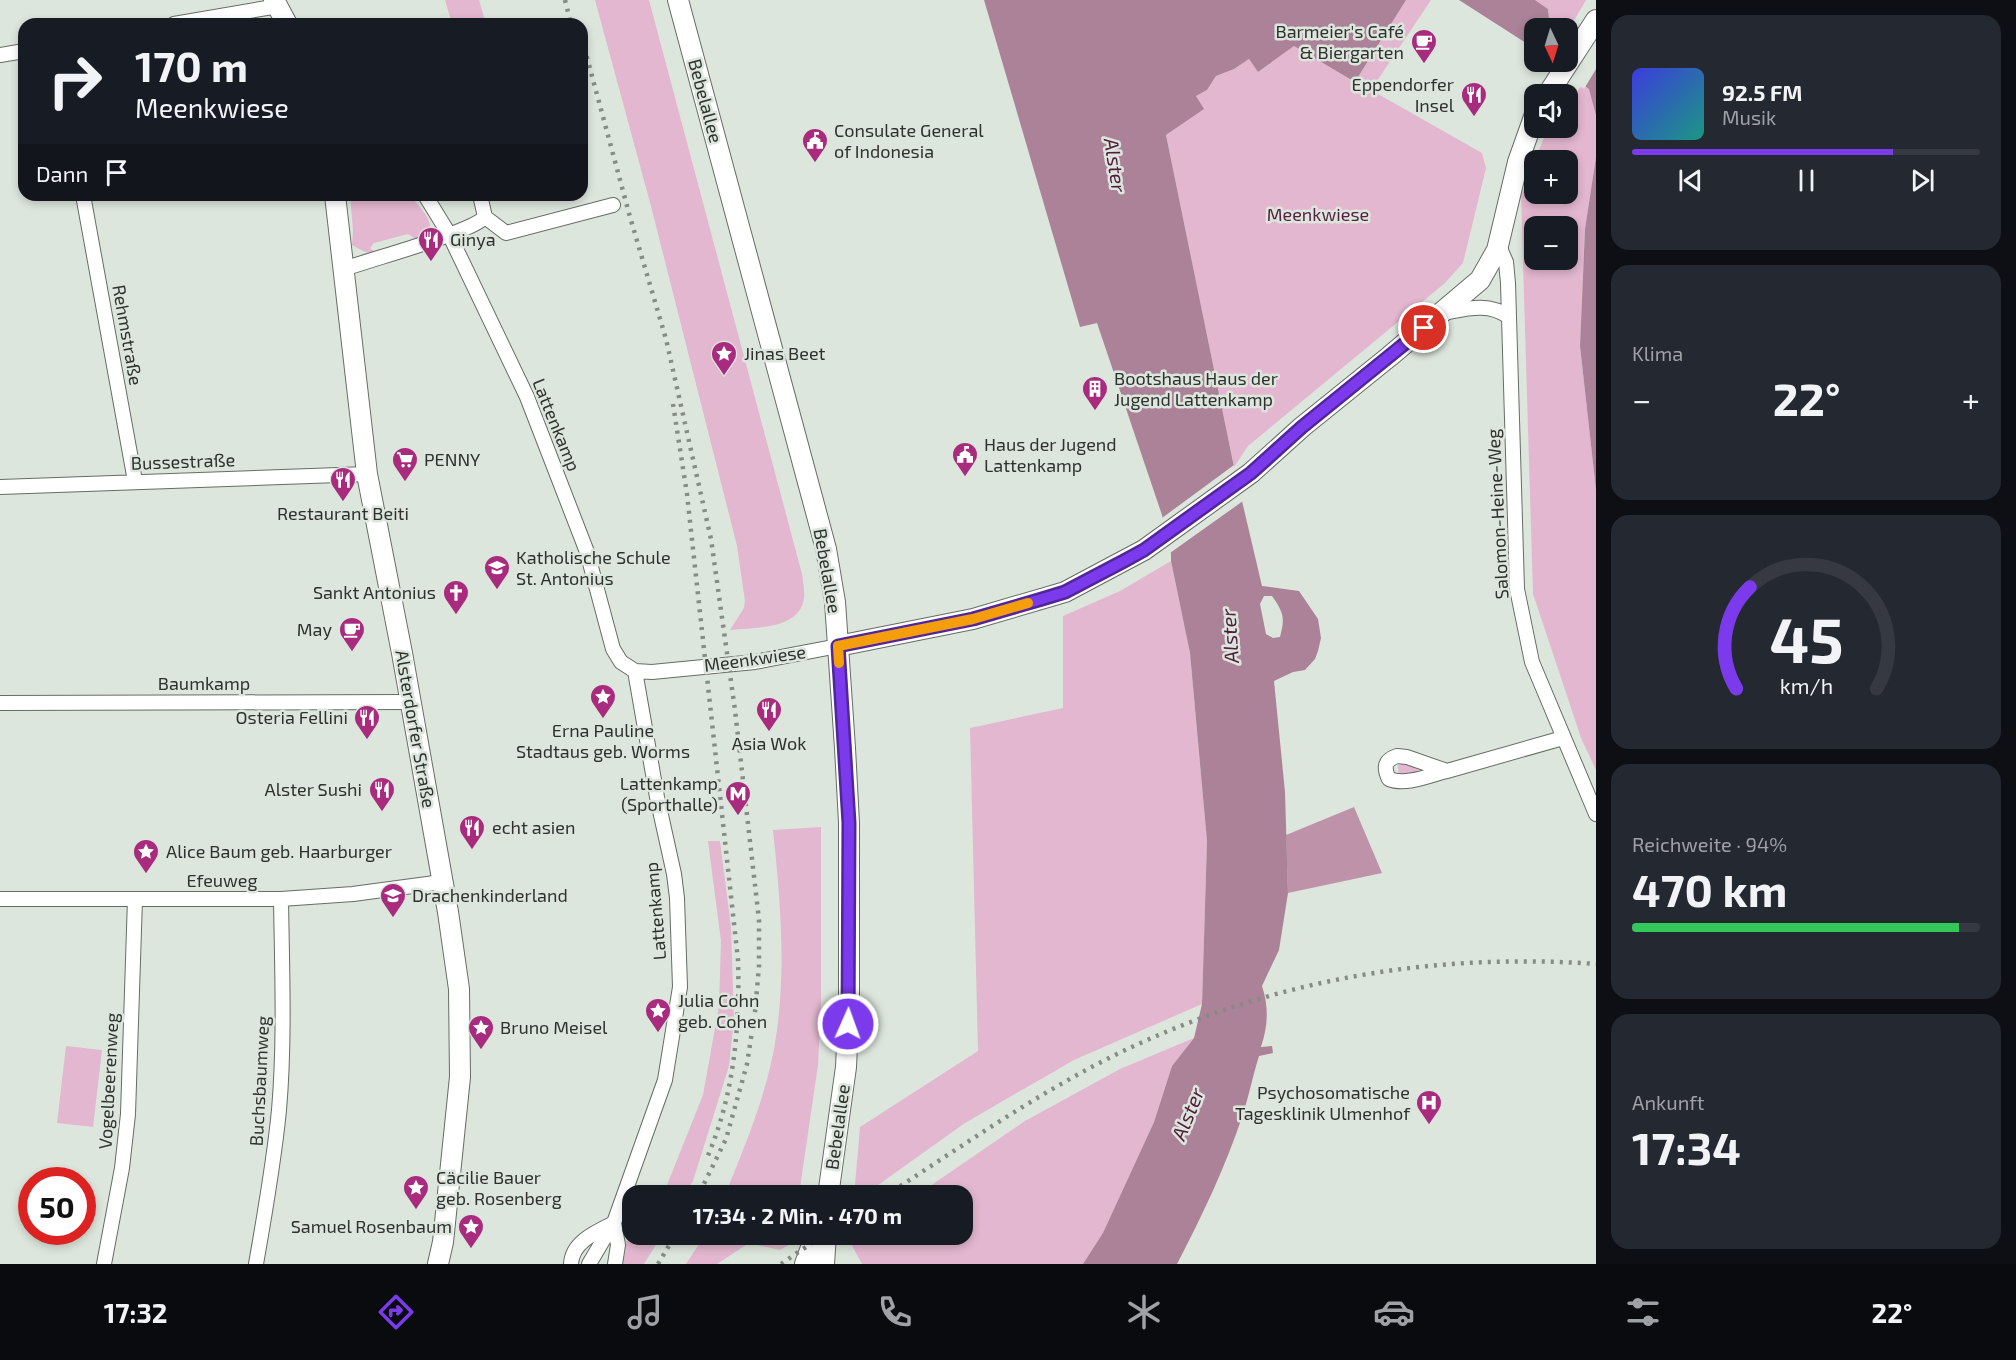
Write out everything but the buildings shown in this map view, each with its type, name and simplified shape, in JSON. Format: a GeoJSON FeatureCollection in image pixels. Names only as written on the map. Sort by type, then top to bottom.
{"type":"FeatureCollection","features":[{"type":"Feature","properties":{"kind":"street","name":"Bebelallee"},"geometry":{"type":"LineString","coordinates":[[678,0],[826,549],[835,602],[849,823],[849,1004],[846,1067],[830,1185]]}},
{"type":"Feature","properties":{"kind":"street"},"geometry":{"type":"LineString","coordinates":[[203,18],[276,3],[284,18]]}},
{"type":"Feature","properties":{"kind":"street"},"geometry":{"type":"LineString","coordinates":[[1555,84],[1596,20]]}},
{"type":"Feature","properties":{"kind":"street"},"geometry":{"type":"LineString","coordinates":[[0,55],[18,52]]}},
{"type":"Feature","properties":{"kind":"street","name":"Meenkwiese"},"geometry":{"type":"LineString","coordinates":[[635,671],[665,671],[755,662],[973,619],[1065,592],[1124,561],[1238,482],[1480,280],[1499,246],[1518,162],[1527,138]]}},
{"type":"Feature","properties":{"kind":"street","name":"Rehmstraße"},"geometry":{"type":"LineString","coordinates":[[84,201],[135,481]]}},
{"type":"Feature","properties":{"kind":"street","name":"Alsterdorfer Straße"},"geometry":{"type":"LineString","coordinates":[[336,201],[367,474],[402,652],[459,989],[460,1077],[444,1232],[438,1264]]}},
{"type":"Feature","properties":{"kind":"street","name":"Lattenkamp"},"geometry":{"type":"LineString","coordinates":[[429,201],[449,234],[527,397],[587,552],[613,650],[621,662],[635,671],[657,797],[674,874],[680,987],[665,1080],[614,1223],[589,1264]]}},
{"type":"Feature","properties":{"kind":"street"},"geometry":{"type":"LineString","coordinates":[[481,201],[485,217],[506,233],[613,205]]}},
{"type":"Feature","properties":{"kind":"street"},"geometry":{"type":"LineString","coordinates":[[344,269],[449,234],[480,222],[485,217]]}},
{"type":"Feature","properties":{"kind":"street","name":"Salomon-Heine-Weg"},"geometry":{"type":"LineString","coordinates":[[1499,246],[1508,269],[1517,589],[1532,662],[1596,814]]}},
{"type":"Feature","properties":{"kind":"street"},"geometry":{"type":"LineString","coordinates":[[1441,314],[1473,308],[1491,308],[1509,317]]}},
{"type":"Feature","properties":{"kind":"street","name":"Bussestraße"},"geometry":{"type":"LineString","coordinates":[[0,487],[367,474]]}},
{"type":"Feature","properties":{"kind":"street","name":"Baumkamp"},"geometry":{"type":"LineString","coordinates":[[0,703],[409,702]]}},
{"type":"Feature","properties":{"kind":"street"},"geometry":{"type":"LineString","coordinates":[[1448,771],[1563,738]]}},
{"type":"Feature","properties":{"kind":"street","name":"Efeuweg"},"geometry":{"type":"LineString","coordinates":[[0,899],[281,899],[353,894],[442,882]]}},
{"type":"Feature","properties":{"kind":"street","name":"Vogelbeerenweg"},"geometry":{"type":"LineString","coordinates":[[104,1264],[122,1168],[128,1114],[135,899]]}},
{"type":"Feature","properties":{"kind":"street","name":"Buchsbaumweg"},"geometry":{"type":"LineString","coordinates":[[256,1264],[273,1166],[279,1107],[282,1016],[281,899]]}},
{"type":"Feature","properties":{"kind":"street"},"geometry":{"type":"LineString","coordinates":[[571,1264],[571,1257],[578,1246],[614,1223]]}},
{"type":"Feature","properties":{"kind":"street","name":"Lattenkamp"},"geometry":{"type":"LineString","coordinates":[[614,1223],[618,1245],[615,1264]]}},
{"type":"Feature","properties":{"kind":"street"},"geometry":{"type":"LineString","coordinates":[[805,1264],[812,1245]]}},
{"type":"Feature","properties":{"kind":"street"},"geometry":{"type":"LineString","coordinates":[[826,1245],[826,1262]]}},
{"type":"Feature","properties":{"kind":"green space"},"geometry":{"type":"Polygon","coordinates":[[[445,0],[479,0],[484,18],[450,18],[445,0]]]}},
{"type":"Feature","properties":{"kind":"green space"},"geometry":{"type":"Polygon","coordinates":[[[595,0],[649,0],[802,574],[804,598],[801,608],[794,616],[775,625],[730,630],[744,608],[745,601],[737,546],[652,210],[595,0]]]}},
{"type":"Feature","properties":{"kind":"green space","name":"Meenkwiese"},"geometry":{"type":"Polygon","coordinates":[[[1406,0],[1431,0],[1371,90],[1482,153],[1486,168],[1463,263],[1445,283],[1248,446],[1234,467],[1166,135],[1203,109],[1196,96],[1207,90],[1216,76],[1234,69],[1249,59],[1258,72],[1294,46],[1355,82],[1406,0]]]}},
{"type":"Feature","properties":{"kind":"green space"},"geometry":{"type":"Polygon","coordinates":[[[1535,0],[1586,0],[1576,18],[1549,18],[1548,9],[1535,0]]]}},
{"type":"Feature","properties":{"kind":"green space"},"geometry":{"type":"Polygon","coordinates":[[[1596,67],[1596,157],[1585,229],[1580,346],[1596,490],[1596,770],[1581,738],[1533,594],[1521,196],[1524,188],[1524,204],[1578,204],[1578,150],[1539,150],[1544,138],[1578,138],[1578,90],[1596,67]]]}},
{"type":"Feature","properties":{"kind":"green space"},"geometry":{"type":"Polygon","coordinates":[[[350,201],[415,201],[430,224],[425,235],[417,240],[408,234],[374,243],[370,248],[374,254],[352,245],[350,201]]]}},
{"type":"Feature","properties":{"kind":"green space"},"geometry":{"type":"Polygon","coordinates":[[[1171,561],[1190,653],[1207,841],[1202,1004],[1074,1060],[965,1123],[878,1185],[855,1185],[860,1127],[978,1051],[970,728],[1063,708],[1063,616],[1120,591],[1171,561]]]}},
{"type":"Feature","properties":{"kind":"green space"},"geometry":{"type":"Polygon","coordinates":[[[1404,762],[1418,766],[1419,771],[1399,775],[1398,766],[1404,762]]]}},
{"type":"Feature","properties":{"kind":"green space"},"geometry":{"type":"Polygon","coordinates":[[[821,827],[821,1003],[818,1065],[800,1185],[729,1185],[763,1094],[777,1030],[782,955],[773,830],[821,827]]]}},
{"type":"Feature","properties":{"kind":"green space"},"geometry":{"type":"Polygon","coordinates":[[[708,841],[720,841],[731,927],[734,1019],[729,1066],[693,1181],[690,1185],[667,1185],[703,1095],[719,1006],[721,941],[708,841]]]}},
{"type":"Feature","properties":{"kind":"green space"},"geometry":{"type":"Polygon","coordinates":[[[1194,1038],[1172,1066],[1154,1122],[1103,1234],[1083,1264],[862,1264],[852,1245],[973,1245],[973,1185],[932,1185],[1025,1121],[1120,1069],[1194,1038]]]}},
{"type":"Feature","properties":{"kind":"green space"},"geometry":{"type":"Polygon","coordinates":[[[66,1046],[102,1050],[93,1127],[57,1123],[66,1046]]]}},
{"type":"Feature","properties":{"kind":"green space"},"geometry":{"type":"Polygon","coordinates":[[[626,1245],[656,1245],[644,1264],[622,1264],[626,1245]]]}},
{"type":"Feature","properties":{"kind":"green space"},"geometry":{"type":"Polygon","coordinates":[[[698,1245],[746,1245],[717,1264],[686,1264],[698,1245]]]}},
{"type":"Feature","properties":{"kind":"green space"},"geometry":{"type":"Polygon","coordinates":[[[758,1245],[788,1245],[780,1250],[758,1245]]]}},
{"type":"Feature","properties":{"kind":"shaded area"},"geometry":{"type":"Polygon","coordinates":[[[1354,807],[1382,873],[1288,893],[1286,835],[1354,807]]]}},
{"type":"Feature","properties":{"kind":"water","name":"Alster"},"geometry":{"type":"Polygon","coordinates":[[[984,0],[1406,0],[1355,82],[1294,46],[1258,72],[1249,59],[1234,69],[1216,76],[1207,90],[1196,96],[1204,109],[1166,135],[1234,467],[1262,586],[1299,591],[1318,619],[1321,638],[1315,659],[1305,670],[1293,672],[1274,681],[1285,792],[1288,893],[1279,950],[1262,986],[1267,1017],[1261,1047],[1272,1046],[1273,1053],[1259,1056],[1228,1155],[1177,1264],[1083,1264],[1103,1233],[1154,1122],[1172,1066],[1194,1038],[1202,1004],[1207,841],[1190,653],[1162,515],[1097,323],[1080,327],[984,0]],[[1264,596],[1260,604],[1266,634],[1273,638],[1280,637],[1283,620],[1281,611],[1272,596],[1264,596]]]}},
{"type":"Feature","properties":{"kind":"water"},"geometry":{"type":"Polygon","coordinates":[[[1459,0],[1535,0],[1548,9],[1549,18],[1524,18],[1524,42],[1459,0]]]}},
{"type":"Feature","properties":{"kind":"water"},"geometry":{"type":"Polygon","coordinates":[[[1578,61],[1596,61],[1596,115],[1589,89],[1567,72],[1578,72],[1578,61]]]}},
{"type":"Feature","properties":{"kind":"water"},"geometry":{"type":"Polygon","coordinates":[[[1596,157],[1596,490],[1580,346],[1585,229],[1596,157]]]}},
{"type":"Feature","properties":{"kind":"pier"},"geometry":{"type":"Polygon","coordinates":[[[1578,48],[1596,58],[1596,69],[1584,89],[1563,72],[1578,72],[1578,48]]]}},
{"type":"Feature","properties":{"kind":"pier"},"geometry":{"type":"Polygon","coordinates":[[[1234,465],[1243,501],[1170,553],[1162,518],[1234,465]]]}},
{"type":"Feature","properties":{"kind":"railway"},"geometry":{"type":"LineString","coordinates":[[565,0],[570,18]]}},
{"type":"Feature","properties":{"kind":"railway"},"geometry":{"type":"LineString","coordinates":[[588,61],[666,339],[711,539],[735,710],[759,920],[759,966],[747,1064],[726,1139],[703,1185]]}},
{"type":"Feature","properties":{"kind":"railway"},"geometry":{"type":"LineString","coordinates":[[673,404],[687,494],[738,960],[738,1011],[733,1062],[723,1112],[706,1160]]}},
{"type":"Feature","properties":{"kind":"railway"},"geometry":{"type":"LineString","coordinates":[[902,1185],[1057,1086],[1117,1054],[1232,1007],[1290,990],[1350,977],[1411,968],[1534,961],[1596,964]]}},
{"type":"Feature","properties":{"kind":"railway"},"geometry":{"type":"LineString","coordinates":[[658,1264],[669,1245]]}},
{"type":"Feature","properties":{"kind":"railway"},"geometry":{"type":"LineString","coordinates":[[781,1264],[809,1245]]}},
{"type":"Feature","properties":{"kind":"slow traffic"},"geometry":{"type":"LineString","coordinates":[[839,663],[838,646],[973,619],[1028,603]]}},
{"type":"Feature","properties":{"kind":"place","name":"Barmeier's Café & Biergarten"},"geometry":{"type":"Point","coordinates":[1424,65]}},
{"type":"Feature","properties":{"kind":"place","name":"Eppendorfer Insel"},"geometry":{"type":"Point","coordinates":[1474,118]}},
{"type":"Feature","properties":{"kind":"place","name":"Consulate General of Indonesia"},"geometry":{"type":"Point","coordinates":[815,164]}},
{"type":"Feature","properties":{"kind":"place","name":"Ginya"},"geometry":{"type":"Point","coordinates":[431,263]}},
{"type":"Feature","properties":{"kind":"place","name":"Jinas Beet"},"geometry":{"type":"Point","coordinates":[724,377]}},
{"type":"Feature","properties":{"kind":"place","name":"Bootshaus Haus der Jugend Lattenkamp"},"geometry":{"type":"Point","coordinates":[1095,412]}},
{"type":"Feature","properties":{"kind":"place","name":"Haus der Jugend Lattenkamp"},"geometry":{"type":"Point","coordinates":[965,478]}},
{"type":"Feature","properties":{"kind":"place","name":"PENNY"},"geometry":{"type":"Point","coordinates":[405,483]}},
{"type":"Feature","properties":{"kind":"place","name":"Restaurant Beiti"},"geometry":{"type":"Point","coordinates":[343,503]}},
{"type":"Feature","properties":{"kind":"place","name":"Katholische Schule St. Antonius"},"geometry":{"type":"Point","coordinates":[497,591]}},
{"type":"Feature","properties":{"kind":"place","name":"Sankt Antonius"},"geometry":{"type":"Point","coordinates":[456,616]}},
{"type":"Feature","properties":{"kind":"place","name":"May"},"geometry":{"type":"Point","coordinates":[352,653]}},
{"type":"Feature","properties":{"kind":"place","name":"Erna Pauline Stadtaus geb. Worms"},"geometry":{"type":"Point","coordinates":[603,720]}},
{"type":"Feature","properties":{"kind":"place","name":"Asia Wok"},"geometry":{"type":"Point","coordinates":[769,733]}},
{"type":"Feature","properties":{"kind":"place","name":"Osteria Fellini"},"geometry":{"type":"Point","coordinates":[367,741]}},
{"type":"Feature","properties":{"kind":"place","name":"Alster Sushi"},"geometry":{"type":"Point","coordinates":[382,813]}},
{"type":"Feature","properties":{"kind":"place","name":"Lattenkamp (Sporthalle)"},"geometry":{"type":"Point","coordinates":[738,817]}},
{"type":"Feature","properties":{"kind":"place","name":"echt asien"},"geometry":{"type":"Point","coordinates":[472,851]}},
{"type":"Feature","properties":{"kind":"place","name":"Alice Baum geb. Haarburger"},"geometry":{"type":"Point","coordinates":[146,875]}},
{"type":"Feature","properties":{"kind":"place","name":"Drachenkinderland"},"geometry":{"type":"Point","coordinates":[393,919]}},
{"type":"Feature","properties":{"kind":"place","name":"Julia Cohn geb. Cohen"},"geometry":{"type":"Point","coordinates":[658,1034]}},
{"type":"Feature","properties":{"kind":"place","name":"Bruno Meisel"},"geometry":{"type":"Point","coordinates":[481,1051]}},
{"type":"Feature","properties":{"kind":"place","name":"Psychosomatische Tagesklinik Ulmenhof"},"geometry":{"type":"Point","coordinates":[1429,1126]}},
{"type":"Feature","properties":{"kind":"place","name":"Cäcilie Bauer geb. Rosenberg"},"geometry":{"type":"Point","coordinates":[416,1211]}},
{"type":"Feature","properties":{"kind":"place","name":"Samuel Rosenbaum"},"geometry":{"type":"Point","coordinates":[471,1250]}},
{"type":"Feature","properties":{"kind":"route"},"geometry":{"type":"LineString","coordinates":[[848,1024],[849,823],[838,646],[973,619],[1042,599],[1065,592],[1124,561],[1144,550],[1251,473],[1302,427],[1424,328]]}}]}
